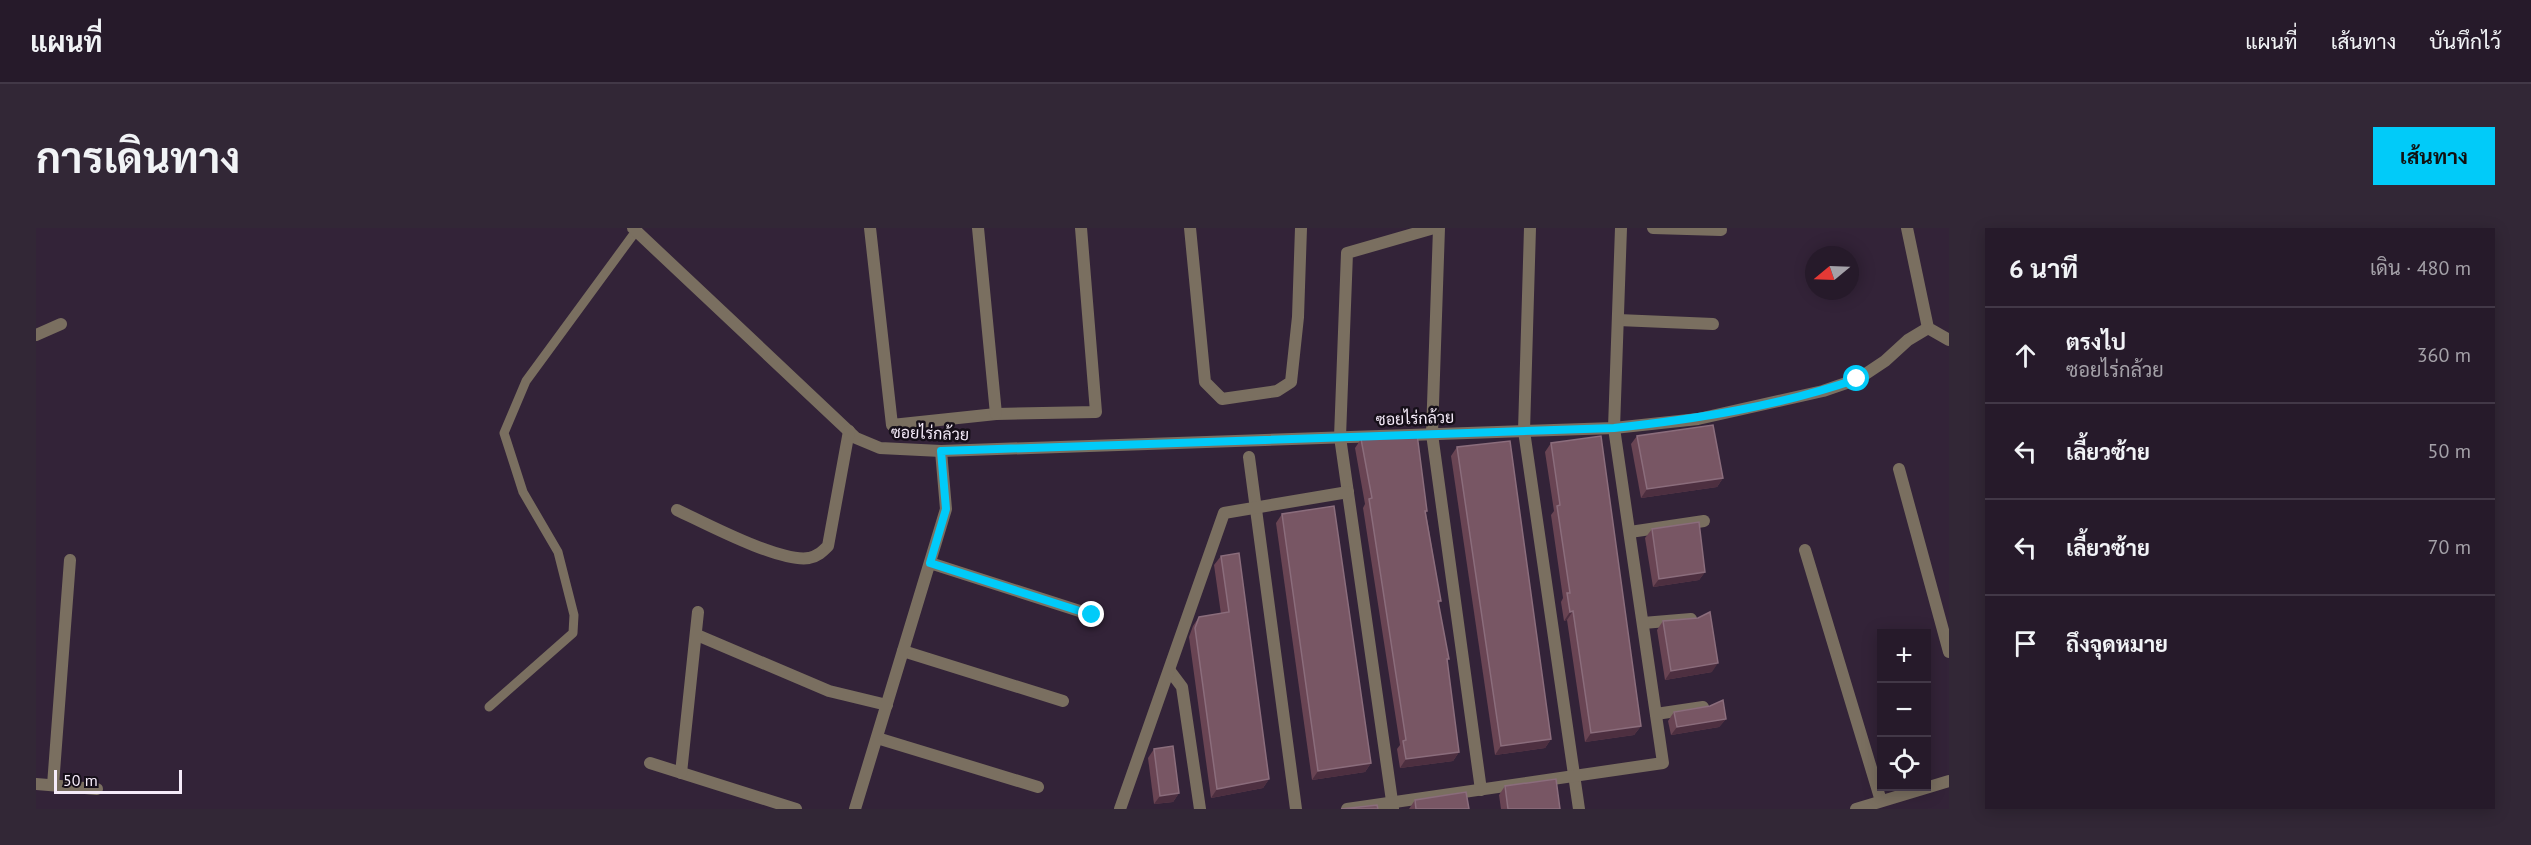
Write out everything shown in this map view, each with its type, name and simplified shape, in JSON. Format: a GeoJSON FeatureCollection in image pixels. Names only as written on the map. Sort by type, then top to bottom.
{"type":"FeatureCollection","features":[{"type":"Feature","properties":{"kind":"street"},"geometry":{"type":"LineString","coordinates":[[870,228],[892,425],[996,414],[1096,412],[1081,228]]}},
{"type":"Feature","properties":{"kind":"street"},"geometry":{"type":"LineString","coordinates":[[978,228],[996,414]]}},
{"type":"Feature","properties":{"kind":"street"},"geometry":{"type":"LineString","coordinates":[[1190,228],[1205,382],[1222,399],[1277,391],[1291,382],[1298,317],[1301,228]]}},
{"type":"Feature","properties":{"kind":"street"},"geometry":{"type":"LineString","coordinates":[[1393,806],[1340,437],[1347,253],[1434,228]]}},
{"type":"Feature","properties":{"kind":"street"},"geometry":{"type":"LineString","coordinates":[[1439,228],[1432,434],[1481,790]]}},
{"type":"Feature","properties":{"kind":"street"},"geometry":{"type":"LineString","coordinates":[[1530,228],[1524,431],[1579,809]]}},
{"type":"Feature","properties":{"kind":"street"},"geometry":{"type":"LineString","coordinates":[[1347,809],[1393,806],[1481,790],[1664,763],[1614,428],[1621,228]]}},
{"type":"Feature","properties":{"kind":"street"},"geometry":{"type":"LineString","coordinates":[[1653,228],[1721,230]]}},
{"type":"Feature","properties":{"kind":"street"},"geometry":{"type":"LineString","coordinates":[[1907,228],[1928,328],[1949,340]]}},
{"type":"Feature","properties":{"kind":"street"},"geometry":{"type":"LineString","coordinates":[[635,229],[849,431],[828,546],[820,555],[806,559],[759,548],[677,510]]}},
{"type":"Feature","properties":{"kind":"street"},"geometry":{"type":"LineString","coordinates":[[1618,321],[1713,324]]}},
{"type":"Feature","properties":{"kind":"street"},"geometry":{"type":"LineString","coordinates":[[36,335],[62,324]]}},
{"type":"Feature","properties":{"kind":"street","name":"ซอยไร่กล้วย"},"geometry":{"type":"LineString","coordinates":[[849,431],[856,438],[880,448],[941,451],[1614,428],[1698,419],[1823,391],[1857,379],[1885,361],[1908,340],[1928,328]]}},
{"type":"Feature","properties":{"kind":"street"},"geometry":{"type":"LineString","coordinates":[[855,809],[946,509],[941,451]]}},
{"type":"Feature","properties":{"kind":"street"},"geometry":{"type":"LineString","coordinates":[[1249,457],[1296,809]]}},
{"type":"Feature","properties":{"kind":"street"},"geometry":{"type":"LineString","coordinates":[[1899,469],[1949,652]]}},
{"type":"Feature","properties":{"kind":"street"},"geometry":{"type":"LineString","coordinates":[[1120,809],[1224,513],[1348,492]]}},
{"type":"Feature","properties":{"kind":"street"},"geometry":{"type":"LineString","coordinates":[[1630,532],[1704,521]]}},
{"type":"Feature","properties":{"kind":"street"},"geometry":{"type":"LineString","coordinates":[[1805,550],[1881,801]]}},
{"type":"Feature","properties":{"kind":"street"},"geometry":{"type":"LineString","coordinates":[[53,786],[70,560]]}},
{"type":"Feature","properties":{"kind":"street"},"geometry":{"type":"LineString","coordinates":[[930,563],[1092,615]]}},
{"type":"Feature","properties":{"kind":"street"},"geometry":{"type":"LineString","coordinates":[[681,773],[698,612]]}},
{"type":"Feature","properties":{"kind":"street"},"geometry":{"type":"LineString","coordinates":[[1643,623],[1691,619]]}},
{"type":"Feature","properties":{"kind":"street"},"geometry":{"type":"LineString","coordinates":[[697,635],[829,691],[887,705]]}},
{"type":"Feature","properties":{"kind":"street"},"geometry":{"type":"LineString","coordinates":[[903,651],[1063,701]]}},
{"type":"Feature","properties":{"kind":"street"},"geometry":{"type":"LineString","coordinates":[[1170,671],[1182,687],[1200,809]]}},
{"type":"Feature","properties":{"kind":"street"},"geometry":{"type":"LineString","coordinates":[[1656,714],[1703,707]]}},
{"type":"Feature","properties":{"kind":"street"},"geometry":{"type":"LineString","coordinates":[[877,738],[1038,787]]}},
{"type":"Feature","properties":{"kind":"street"},"geometry":{"type":"LineString","coordinates":[[650,763],[796,809]]}},
{"type":"Feature","properties":{"kind":"street"},"geometry":{"type":"LineString","coordinates":[[1856,809],[1949,781]]}},
{"type":"Feature","properties":{"kind":"street"},"geometry":{"type":"LineString","coordinates":[[36,784],[97,789]]}},
{"type":"Feature","properties":{"kind":"lane"},"geometry":{"type":"LineString","coordinates":[[489,707],[573,633],[574,615],[558,552],[523,492],[504,433],[526,381],[635,229]]}},
{"type":"Feature","properties":{"kind":"building"},"geometry":{"type":"Polygon","coordinates":[[[1713,425],[1723,478],[1647,489],[1637,436],[1713,425]]]}},
{"type":"Feature","properties":{"kind":"building"},"geometry":{"type":"Polygon","coordinates":[[[1417,434],[1427,511],[1425,511],[1449,659],[1447,659],[1459,752],[1406,759],[1403,741],[1406,740],[1369,499],[1372,498],[1361,439],[1417,434]]]}},
{"type":"Feature","properties":{"kind":"building"},"geometry":{"type":"Polygon","coordinates":[[[1601,436],[1641,726],[1591,733],[1573,611],[1570,612],[1567,593],[1570,593],[1557,506],[1560,505],[1551,443],[1601,436]]]}},
{"type":"Feature","properties":{"kind":"building"},"geometry":{"type":"Polygon","coordinates":[[[1510,441],[1551,739],[1501,746],[1457,447],[1510,441]]]}},
{"type":"Feature","properties":{"kind":"building"},"geometry":{"type":"Polygon","coordinates":[[[1334,506],[1371,763],[1318,771],[1282,514],[1334,506]]]}},
{"type":"Feature","properties":{"kind":"building"},"geometry":{"type":"Polygon","coordinates":[[[1699,522],[1705,572],[1659,579],[1652,529],[1699,522]]]}},
{"type":"Feature","properties":{"kind":"building"},"geometry":{"type":"Polygon","coordinates":[[[1239,553],[1269,779],[1217,789],[1195,628],[1199,617],[1229,612],[1221,556],[1239,553]]]}},
{"type":"Feature","properties":{"kind":"building"},"geometry":{"type":"Polygon","coordinates":[[[1710,612],[1718,663],[1671,671],[1663,621],[1698,618],[1710,612]]]}},
{"type":"Feature","properties":{"kind":"building"},"geometry":{"type":"Polygon","coordinates":[[[1723,700],[1726,719],[1677,727],[1674,712],[1710,706],[1723,700]]]}},
{"type":"Feature","properties":{"kind":"building"},"geometry":{"type":"Polygon","coordinates":[[[1173,746],[1179,793],[1160,796],[1154,749],[1173,746]]]}},
{"type":"Feature","properties":{"kind":"building"},"geometry":{"type":"Polygon","coordinates":[[[1556,779],[1560,809],[1508,809],[1505,786],[1556,779]]]}},
{"type":"Feature","properties":{"kind":"building"},"geometry":{"type":"Polygon","coordinates":[[[1466,792],[1469,809],[1416,809],[1415,800],[1466,792]]]}},
{"type":"Feature","properties":{"kind":"building"},"geometry":{"type":"Polygon","coordinates":[[[1377,805],[1378,809],[1341,809],[1377,805]]]}},
{"type":"Feature","properties":{"kind":"route"},"geometry":{"type":"LineString","coordinates":[[1092,615],[930,563],[946,509],[941,451],[1056,449],[1614,428],[1698,419],[1823,391],[1857,379]]}}]}
